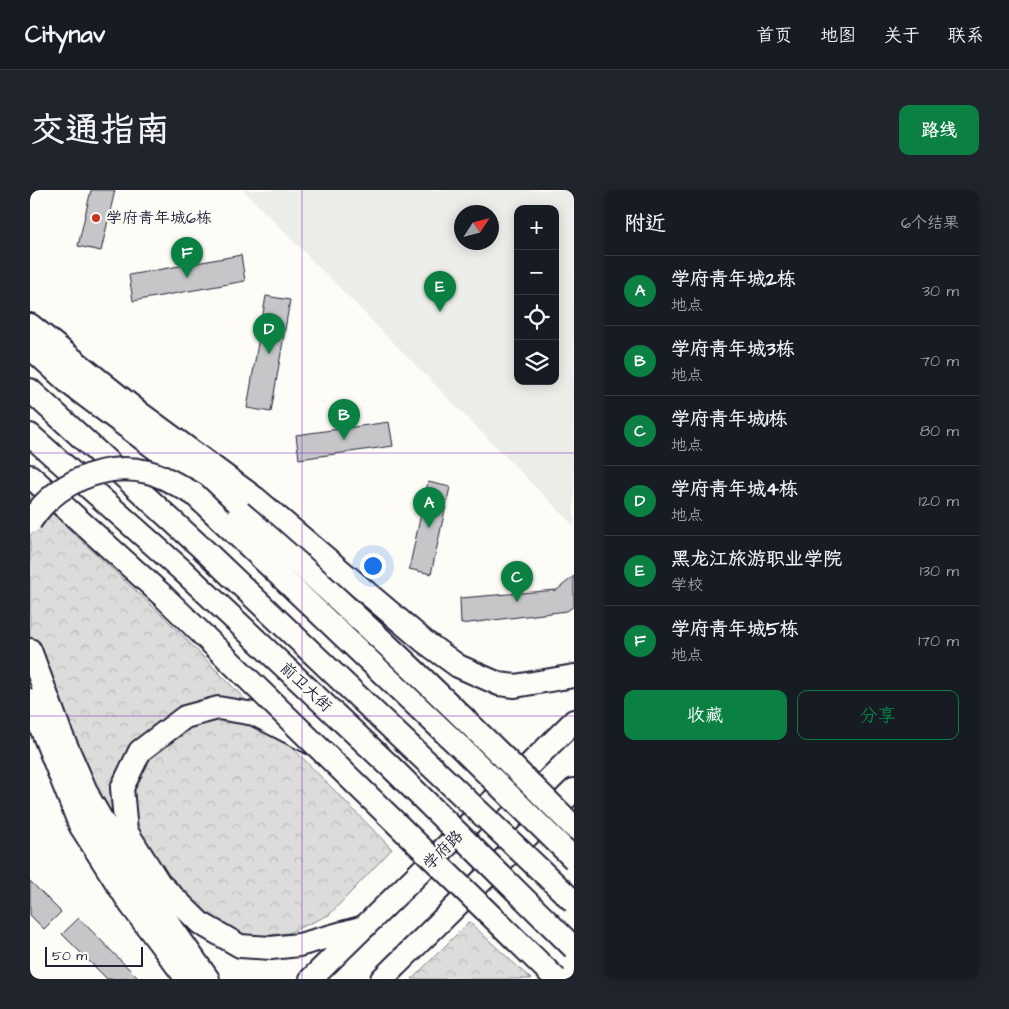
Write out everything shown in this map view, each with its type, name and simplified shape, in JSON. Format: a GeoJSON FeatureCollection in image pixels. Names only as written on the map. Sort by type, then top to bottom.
{"type":"FeatureCollection","features":[{"type":"Feature","properties":{"kind":"highway"},"geometry":{"type":"LineString","coordinates":[[30,324],[141,414],[255,498],[430,647],[458,666],[499,684],[516,686],[574,676]]}},
{"type":"Feature","properties":{"kind":"highway"},"geometry":{"type":"LineString","coordinates":[[30,347],[91,400],[240,512],[315,576],[574,827]]}},
{"type":"Feature","properties":{"kind":"highway","name":"前卫大街"},"geometry":{"type":"LineString","coordinates":[[30,390],[204,550],[574,902]]}},
{"type":"Feature","properties":{"kind":"highway","name":"前卫大街"},"geometry":{"type":"LineString","coordinates":[[30,435],[184,571],[392,768],[574,948]]}},
{"type":"Feature","properties":{"kind":"highway"},"geometry":{"type":"LineString","coordinates":[[30,522],[47,501],[61,489],[89,475],[108,472],[148,472],[194,494],[460,747],[574,859]]}},
{"type":"Feature","properties":{"kind":"highway"},"geometry":{"type":"LineString","coordinates":[[30,476],[160,594],[312,744],[556,979]]}},
{"type":"Feature","properties":{"kind":"highway"},"geometry":{"type":"LineString","coordinates":[[30,650],[61,734],[89,798],[130,868],[208,979]]}},
{"type":"Feature","properties":{"kind":"highway"},"geometry":{"type":"LineString","coordinates":[[30,700],[80,825],[131,905],[187,979]]}},
{"type":"Feature","properties":{"kind":"highway"},"geometry":{"type":"LineString","coordinates":[[312,744],[254,714],[218,708],[185,717],[140,751],[122,788],[126,831],[159,882],[200,923],[240,946],[271,948],[299,945],[364,927]]}},
{"type":"Feature","properties":{"kind":"highway","name":"学府路"},"geometry":{"type":"LineString","coordinates":[[311,979],[574,721]]}},
{"type":"Feature","properties":{"kind":"highway"},"geometry":{"type":"LineString","coordinates":[[382,979],[394,971],[574,790]]}},
{"type":"Feature","properties":{"kind":"shaded area"},"geometry":{"type":"Polygon","coordinates":[[[243,190],[574,190],[574,526],[243,190]]]}},
{"type":"Feature","properties":{"kind":"green space"},"geometry":{"type":"Polygon","coordinates":[[[30,493],[165,618],[392,849],[329,915],[288,933],[261,936],[234,933],[191,901],[157,866],[144,837],[100,835],[30,672],[30,493]]]}},
{"type":"Feature","properties":{"kind":"green space"},"geometry":{"type":"Polygon","coordinates":[[[469,922],[531,979],[412,979],[469,922]]]}},
{"type":"Feature","properties":{"kind":"building","name":"学府青年城6栋"},"geometry":{"type":"Polygon","coordinates":[[[91,190],[115,190],[101,251],[78,246],[91,190]]]}},
{"type":"Feature","properties":{"kind":"building"},"geometry":{"type":"Polygon","coordinates":[[[241,255],[245,281],[133,301],[129,275],[241,255]]]}},
{"type":"Feature","properties":{"kind":"building"},"geometry":{"type":"Polygon","coordinates":[[[266,296],[290,300],[271,412],[247,408],[266,296]]]}},
{"type":"Feature","properties":{"kind":"building"},"geometry":{"type":"Polygon","coordinates":[[[389,422],[393,446],[299,459],[296,435],[389,422]]]}},
{"type":"Feature","properties":{"kind":"building"},"geometry":{"type":"Polygon","coordinates":[[[428,482],[450,487],[431,574],[409,569],[428,482]]]}},
{"type":"Feature","properties":{"kind":"building"},"geometry":{"type":"Polygon","coordinates":[[[574,576],[574,606],[567,611],[461,624],[460,598],[557,590],[574,576]]]}},
{"type":"Feature","properties":{"kind":"building"},"geometry":{"type":"Polygon","coordinates":[[[30,881],[61,912],[44,929],[30,915],[30,881]]]}},
{"type":"Feature","properties":{"kind":"building"},"geometry":{"type":"Polygon","coordinates":[[[79,918],[139,979],[107,979],[62,934],[79,918]]]}},
{"type":"Feature","properties":{"kind":"place","name":"学府青年城6栋"},"geometry":{"type":"Point","coordinates":[96,218]}},
{"type":"Feature","properties":{"kind":"place","name":"学府青年城5栋"},"geometry":{"type":"Point","coordinates":[187,278]}},
{"type":"Feature","properties":{"kind":"place","name":"黑龙江旅游职业学院"},"geometry":{"type":"Point","coordinates":[440,312]}},
{"type":"Feature","properties":{"kind":"place","name":"学府青年城4栋"},"geometry":{"type":"Point","coordinates":[269,354]}},
{"type":"Feature","properties":{"kind":"place","name":"学府青年城3栋"},"geometry":{"type":"Point","coordinates":[344,440]}},
{"type":"Feature","properties":{"kind":"place","name":"学府青年城2栋"},"geometry":{"type":"Point","coordinates":[429,528]}},
{"type":"Feature","properties":{"kind":"place","name":"学府青年城1栋"},"geometry":{"type":"Point","coordinates":[517,602]}}]}
